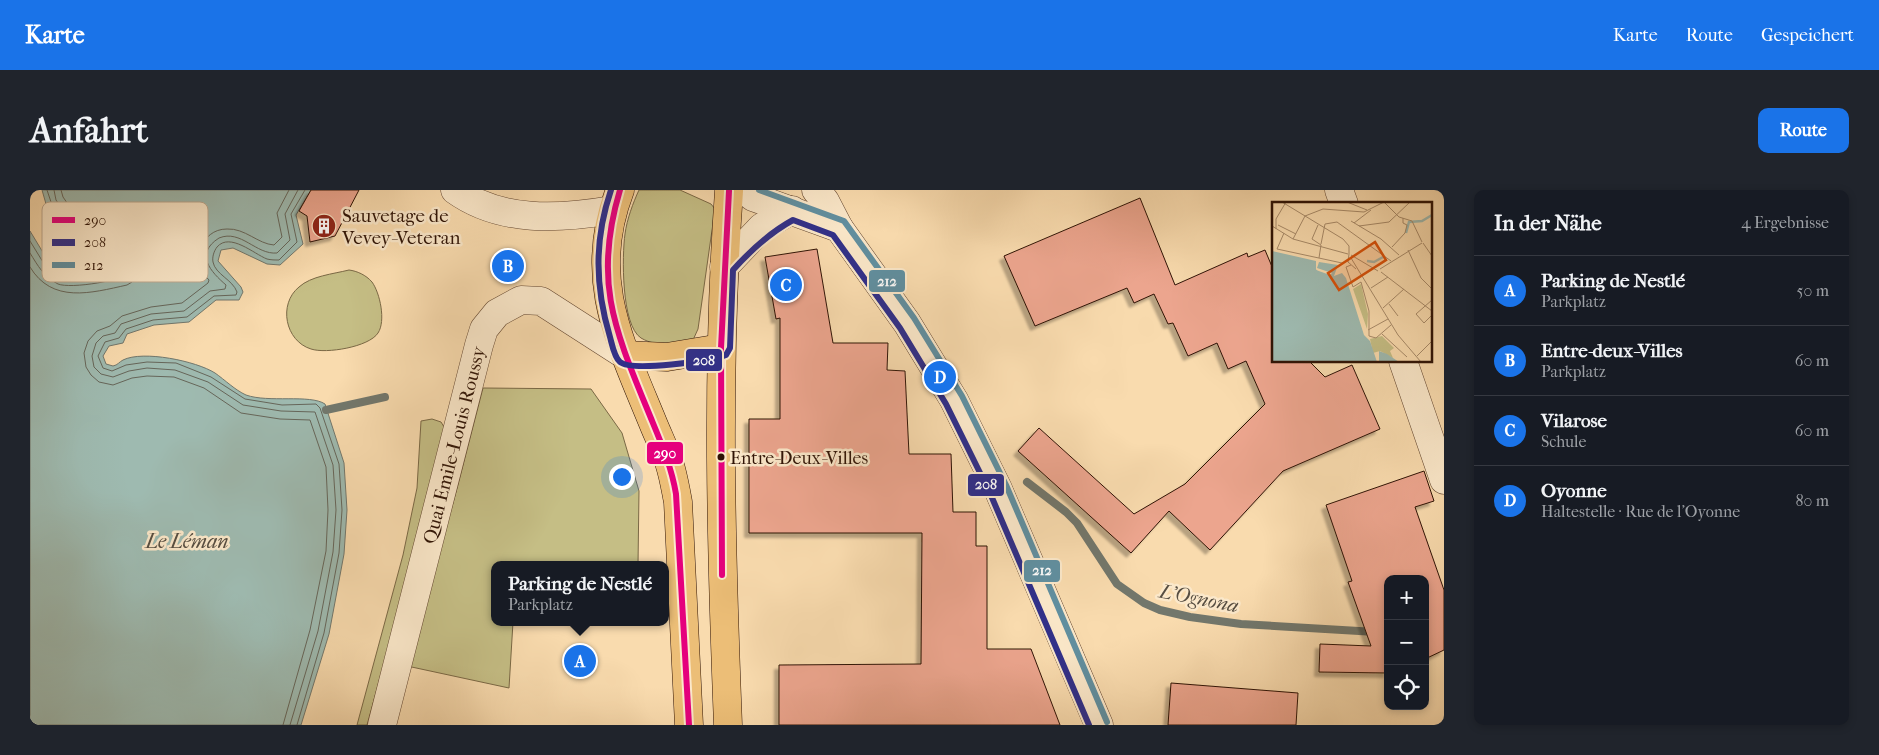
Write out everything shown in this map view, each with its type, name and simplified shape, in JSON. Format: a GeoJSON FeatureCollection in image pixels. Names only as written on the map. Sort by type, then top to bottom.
{"type":"FeatureCollection","features":[{"type":"Feature","properties":{"kind":"main road"},"geometry":{"type":"LineString","coordinates":[[707,190],[730,190],[724,267],[721,348],[722,582],[728,725]]}},
{"type":"Feature","properties":{"kind":"main road"},"geometry":{"type":"LineString","coordinates":[[616,200],[604,253],[607,292],[625,355],[671,468],[678,502],[689,725]]}},
{"type":"Feature","properties":{"kind":"main road"},"geometry":{"type":"LineString","coordinates":[[625,355],[668,357],[721,348]]}},
{"type":"Feature","properties":{"kind":"street"},"geometry":{"type":"LineString","coordinates":[[455,190],[483,206],[528,215],[569,217],[616,200]]}},
{"type":"Feature","properties":{"kind":"street"},"geometry":{"type":"LineString","coordinates":[[744,190],[753,196],[839,228]]}},
{"type":"Feature","properties":{"kind":"street"},"geometry":{"type":"LineString","coordinates":[[816,190],[825,201],[839,228],[907,323],[954,400],[1002,498],[1099,725]]}},
{"type":"Feature","properties":{"kind":"street"},"geometry":{"type":"LineString","coordinates":[[1339,190],[1343,202]]}},
{"type":"Feature","properties":{"kind":"street"},"geometry":{"type":"LineString","coordinates":[[724,267],[762,227],[792,210]]}},
{"type":"Feature","properties":{"kind":"street","name":"Quai Emile-Louis Roussy"},"geometry":{"type":"LineString","coordinates":[[382,725],[479,344],[490,320],[509,305],[522,300],[541,300],[625,355]]}},
{"type":"Feature","properties":{"kind":"street"},"geometry":{"type":"LineString","coordinates":[[1403,362],[1444,480]]}},
{"type":"Feature","properties":{"kind":"shaded area"},"geometry":{"type":"Polygon","coordinates":[[[639,190],[680,190],[711,204],[715,209],[698,329],[693,340],[660,344],[641,338],[634,331],[626,305],[624,289],[624,244],[632,206],[639,190]]]}},
{"type":"Feature","properties":{"kind":"shaded area"},"geometry":{"type":"Polygon","coordinates":[[[349,270],[364,275],[375,287],[380,300],[382,314],[382,322],[378,333],[373,338],[357,346],[336,350],[311,349],[302,345],[290,330],[287,321],[288,303],[292,294],[310,280],[349,270]]]}},
{"type":"Feature","properties":{"kind":"shaded area"},"geometry":{"type":"Polygon","coordinates":[[[483,388],[591,389],[622,433],[639,491],[638,561],[491,561],[491,626],[513,626],[509,688],[407,666],[483,388]]]}},
{"type":"Feature","properties":{"kind":"shaded area"},"geometry":{"type":"Polygon","coordinates":[[[432,419],[441,422],[446,430],[434,483],[367,725],[357,725],[403,555],[417,488],[421,421],[432,419]]]}},
{"type":"Feature","properties":{"kind":"water","name":"Le Léman"},"geometry":{"type":"Polygon","coordinates":[[[42,190],[311,190],[296,215],[303,244],[280,265],[267,264],[233,248],[221,250],[218,261],[241,287],[243,292],[239,300],[216,300],[189,322],[154,325],[127,334],[123,343],[109,346],[103,356],[106,364],[113,366],[132,357],[143,356],[183,361],[215,373],[246,395],[318,401],[325,404],[344,463],[347,510],[344,554],[329,634],[301,725],[30,725],[30,231],[42,251],[42,282],[208,282],[208,202],[45,202],[42,190]]]}},
{"type":"Feature","properties":{"kind":"building","name":"Sauvetage de Vevey-Veteran"},"geometry":{"type":"Polygon","coordinates":[[[311,190],[359,190],[335,236],[310,242],[307,216],[299,211],[311,190]]]}},
{"type":"Feature","properties":{"kind":"building"},"geometry":{"type":"Polygon","coordinates":[[[1140,198],[1175,285],[1247,253],[1248,257],[1265,250],[1272,267],[1272,362],[1310,362],[1325,377],[1352,365],[1380,429],[1283,471],[1210,550],[1169,511],[1131,553],[1018,451],[1039,428],[1134,514],[1185,484],[1265,404],[1246,361],[1228,369],[1217,343],[1188,356],[1173,323],[1168,324],[1154,294],[1134,303],[1127,288],[1035,326],[1004,256],[1140,198]]]}},
{"type":"Feature","properties":{"kind":"building"},"geometry":{"type":"Polygon","coordinates":[[[817,249],[833,343],[888,343],[887,370],[905,371],[909,454],[951,454],[953,512],[976,512],[976,546],[987,546],[987,649],[1031,649],[1060,725],[779,725],[779,665],[921,664],[922,533],[749,533],[749,419],[780,419],[780,318],[776,319],[765,257],[817,249]]]}},
{"type":"Feature","properties":{"kind":"building"},"geometry":{"type":"Polygon","coordinates":[[[1424,471],[1434,501],[1415,507],[1444,590],[1444,650],[1429,657],[1429,575],[1384,575],[1384,673],[1319,672],[1320,644],[1371,646],[1348,582],[1352,581],[1326,505],[1424,471]]]}},
{"type":"Feature","properties":{"kind":"building"},"geometry":{"type":"Polygon","coordinates":[[[1171,683],[1298,693],[1296,725],[1168,725],[1171,683]]]}},
{"type":"Feature","properties":{"kind":"waterway","name":"L'Ognona"},"geometry":{"type":"LineString","coordinates":[[326,410],[385,397]]}},
{"type":"Feature","properties":{"kind":"waterway","name":"L'Ognona"},"geometry":{"type":"LineString","coordinates":[[1027,482],[1066,512],[1077,523],[1117,584],[1144,603],[1160,610],[1190,617],[1241,624],[1376,632]]}},
{"type":"Feature","properties":{"kind":"transit line","name":"208"},"geometry":{"type":"LineString","coordinates":[[611,190],[605,209],[599,245],[599,282],[605,318],[616,357],[620,362],[627,365],[655,366],[704,360],[726,355],[730,348],[733,270],[761,242],[793,220],[833,235],[900,328],[946,404],[990,493],[1089,725]]}},
{"type":"Feature","properties":{"kind":"transit line","name":"290"},"geometry":{"type":"LineString","coordinates":[[620,190],[612,222],[608,251],[608,278],[611,303],[625,354],[664,451],[676,494],[689,725]]}},
{"type":"Feature","properties":{"kind":"transit line","name":"212"},"geometry":{"type":"LineString","coordinates":[[759,190],[844,221],[914,318],[962,396],[1006,485],[1107,722]]}},
{"type":"Feature","properties":{"kind":"transit line","name":"290"},"geometry":{"type":"LineString","coordinates":[[722,575],[721,348],[729,191]]}},
{"type":"Feature","properties":{"kind":"place","name":"Sauvetage de Vevey-Veteran"},"geometry":{"type":"Point","coordinates":[324,226]}},
{"type":"Feature","properties":{"kind":"place","name":"Entre-deux-Villes"},"geometry":{"type":"Point","coordinates":[508,266]}},
{"type":"Feature","properties":{"kind":"place","name":"Vilarose"},"geometry":{"type":"Point","coordinates":[786,285]}},
{"type":"Feature","properties":{"kind":"place","name":"Oyonne"},"geometry":{"type":"Point","coordinates":[940,377]}},
{"type":"Feature","properties":{"kind":"place","name":"Entre-Deux-Villes"},"geometry":{"type":"Point","coordinates":[721,457]}},
{"type":"Feature","properties":{"kind":"place","name":"Parking de Nestlé"},"geometry":{"type":"Point","coordinates":[580,661]}}]}
